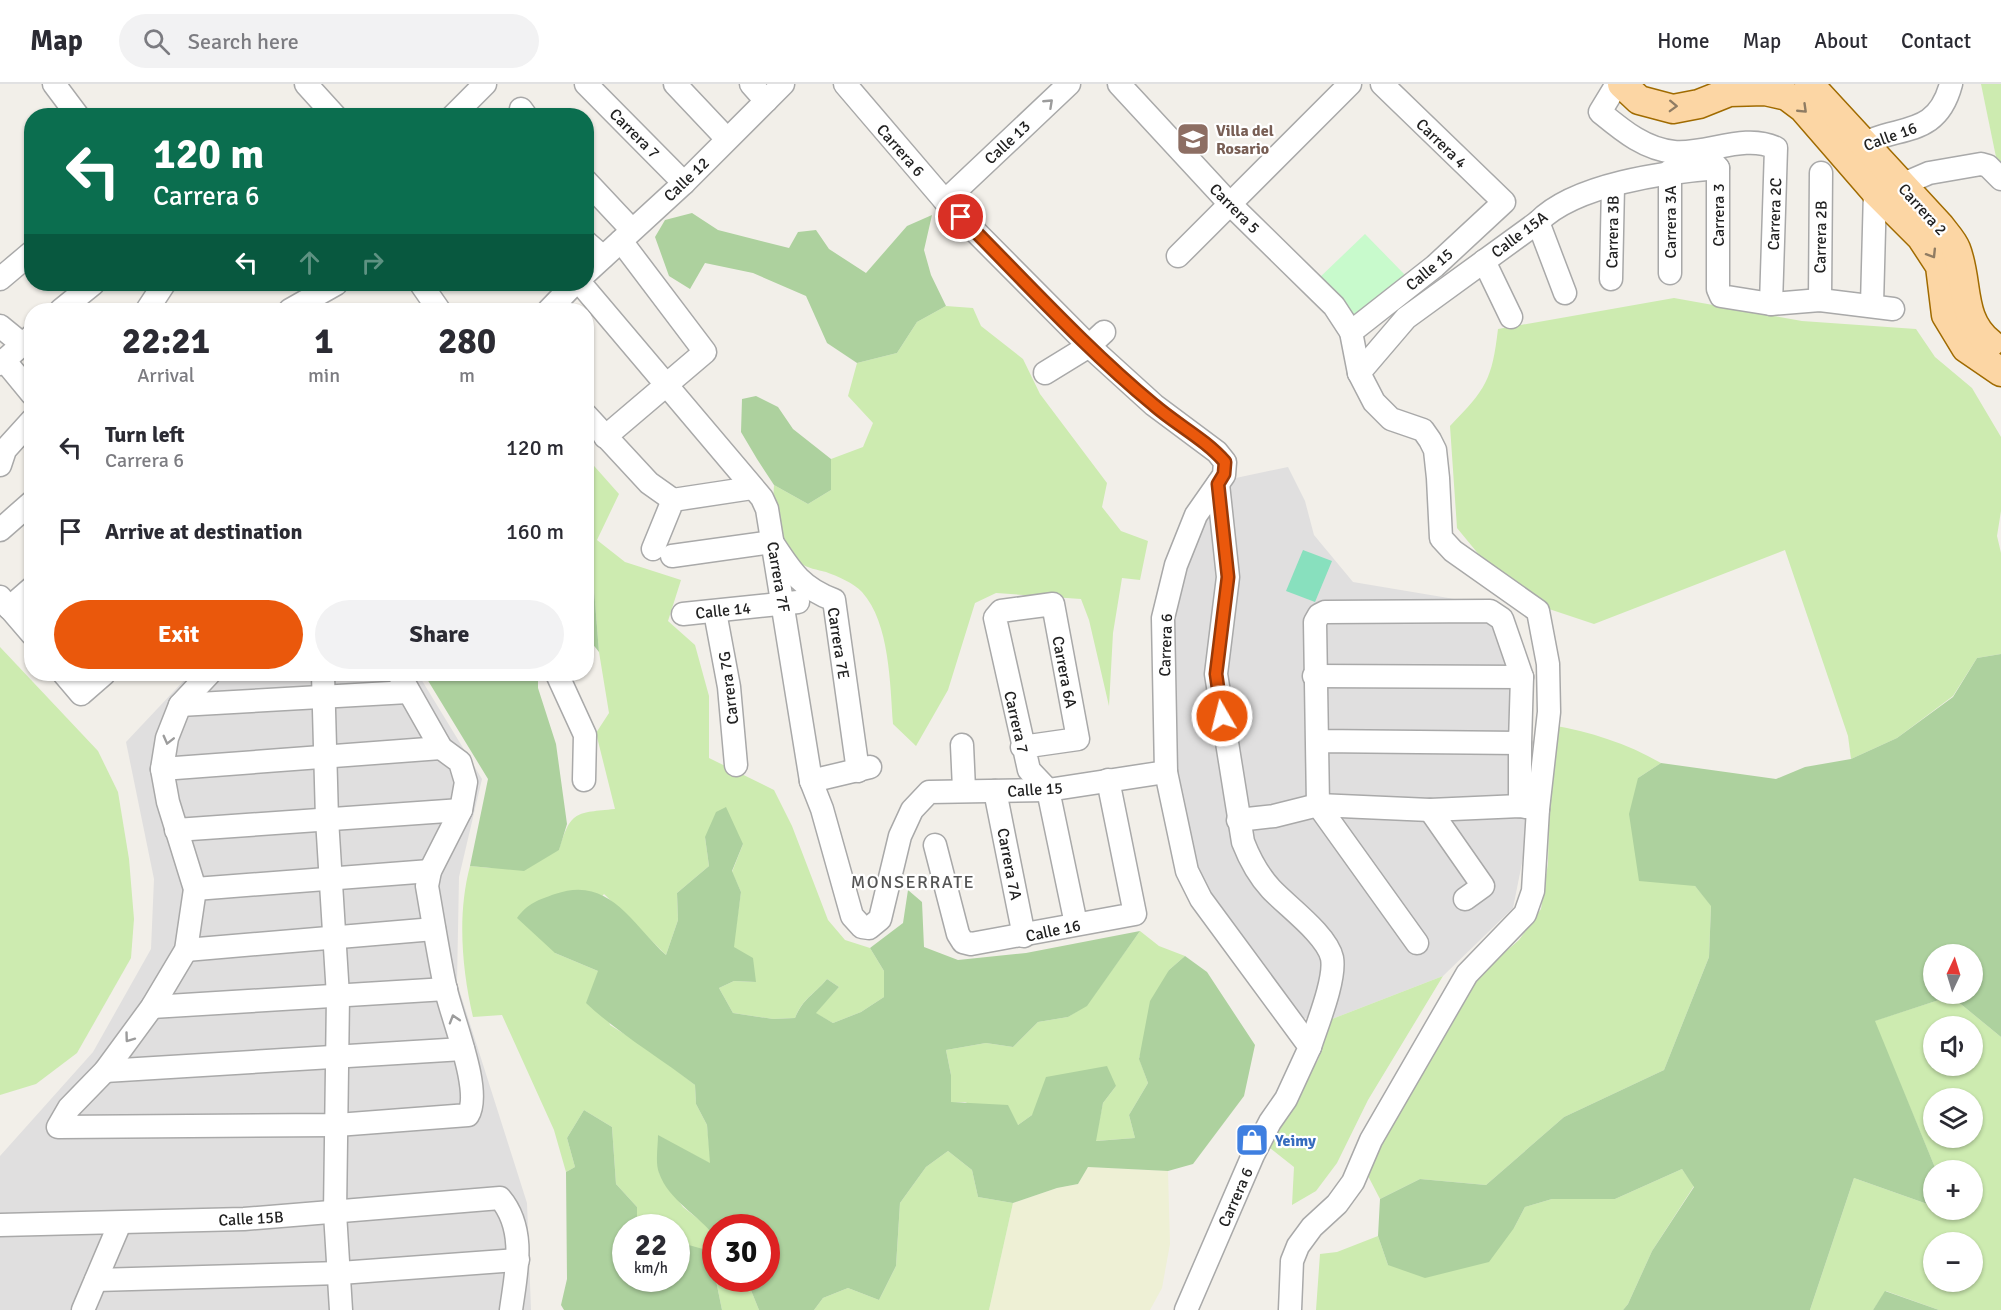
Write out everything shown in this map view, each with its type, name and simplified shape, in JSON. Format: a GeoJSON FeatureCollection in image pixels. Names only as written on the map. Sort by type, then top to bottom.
{"type":"FeatureCollection","features":[{"type":"Feature","properties":{"kind":"main road"},"geometry":{"type":"LineString","coordinates":[[1622,84],[1639,100],[1673,109],[1699,104],[1732,88]]}},
{"type":"Feature","properties":{"kind":"main road","name":"Carrera 2"},"geometry":{"type":"LineString","coordinates":[[1809,84],[1853,150]]}},
{"type":"Feature","properties":{"kind":"main road","name":"Carrera 2"},"geometry":{"type":"LineString","coordinates":[[1732,88],[1787,96],[1853,150],[1888,188],[1940,266],[1946,315],[1966,348],[2001,372]]}},
{"type":"Feature","properties":{"kind":"main road","name":"Carrera 2"},"geometry":{"type":"LineString","coordinates":[[1888,188],[1940,226],[1956,248],[1968,314],[1981,336],[2001,352]]}},
{"type":"Feature","properties":{"kind":"street"},"geometry":{"type":"LineString","coordinates":[[54,84],[72,108]]}},
{"type":"Feature","properties":{"kind":"street"},"geometry":{"type":"LineString","coordinates":[[306,84],[328,108]]}},
{"type":"Feature","properties":{"kind":"street"},"geometry":{"type":"LineString","coordinates":[[461,108],[485,84]]}},
{"type":"Feature","properties":{"kind":"street","name":"Carrera 7"},"geometry":{"type":"LineString","coordinates":[[586,84],[684,183]]}},
{"type":"Feature","properties":{"kind":"street"},"geometry":{"type":"LineString","coordinates":[[675,84],[727,139]]}},
{"type":"Feature","properties":{"kind":"street","name":"Calle 12"},"geometry":{"type":"LineString","coordinates":[[594,266],[684,183],[727,139],[759,92],[783,84]]}},
{"type":"Feature","properties":{"kind":"street","name":"Carrera 6"},"geometry":{"type":"LineString","coordinates":[[845,84],[945,201],[1096,339],[1154,405],[1217,452],[1225,462],[1224,474],[1196,515],[1176,565],[1163,618],[1166,772],[1186,871],[1201,899],[1310,1047],[1286,1099],[1270,1122],[1253,1155],[1186,1310]]}},
{"type":"Feature","properties":{"kind":"street","name":"Calle 13"},"geometry":{"type":"LineString","coordinates":[[945,201],[1069,84]]}},
{"type":"Feature","properties":{"kind":"street","name":"Carrera 5"},"geometry":{"type":"LineString","coordinates":[[1119,84],[1230,204],[1334,306],[1351,332]]}},
{"type":"Feature","properties":{"kind":"street"},"geometry":{"type":"LineString","coordinates":[[1178,256],[1350,84]]}},
{"type":"Feature","properties":{"kind":"street","name":"Carrera 4"},"geometry":{"type":"LineString","coordinates":[[1382,84],[1504,201]]}},
{"type":"Feature","properties":{"kind":"street"},"geometry":{"type":"LineString","coordinates":[[1617,84],[1600,112],[1633,138],[1673,152],[1700,149]]}},
{"type":"Feature","properties":{"kind":"street","name":"Calle 16"},"geometry":{"type":"LineString","coordinates":[[1853,150],[1888,134],[1914,129],[1936,116],[1947,102],[1952,84]]}},
{"type":"Feature","properties":{"kind":"street","name":"Carrera 2C"},"geometry":{"type":"LineString","coordinates":[[1700,149],[1752,142],[1776,148],[1771,304]]}},
{"type":"Feature","properties":{"kind":"street","name":"Carrera 3"},"geometry":{"type":"LineString","coordinates":[[1700,149],[1718,168],[1718,289],[1721,296],[1771,304]]}},
{"type":"Feature","properties":{"kind":"street"},"geometry":{"type":"LineString","coordinates":[[1888,188],[1929,173],[1981,164],[1988,166],[2001,179]]}},
{"type":"Feature","properties":{"kind":"street","name":"Calle 15A"},"geometry":{"type":"LineString","coordinates":[[1359,373],[1406,318],[1538,222],[1547,212],[1570,200],[1670,171],[1718,168]]}},
{"type":"Feature","properties":{"kind":"street","name":"Carrera 3A"},"geometry":{"type":"LineString","coordinates":[[1670,171],[1670,273]]}},
{"type":"Feature","properties":{"kind":"street","name":"Carrera 2B"},"geometry":{"type":"LineString","coordinates":[[1820,300],[1821,173]]}},
{"type":"Feature","properties":{"kind":"street","name":"Carrera 3B"},"geometry":{"type":"LineString","coordinates":[[1611,279],[1613,186]]}},
{"type":"Feature","properties":{"kind":"street","name":"Carrera 2"},"geometry":{"type":"LineString","coordinates":[[1820,300],[1883,307],[1888,188]]}},
{"type":"Feature","properties":{"kind":"street"},"geometry":{"type":"LineString","coordinates":[[594,192],[627,236],[705,352],[605,437]]}},
{"type":"Feature","properties":{"kind":"street","name":"Calle 15"},"geometry":{"type":"LineString","coordinates":[[1351,332],[1435,266],[1504,201]]}},
{"type":"Feature","properties":{"kind":"street"},"geometry":{"type":"LineString","coordinates":[[1538,222],[1565,293]]}},
{"type":"Feature","properties":{"kind":"street"},"geometry":{"type":"LineString","coordinates":[[594,249],[603,257]]}},
{"type":"Feature","properties":{"kind":"street"},"geometry":{"type":"LineString","coordinates":[[0,279],[24,259]]}},
{"type":"Feature","properties":{"kind":"street"},"geometry":{"type":"LineString","coordinates":[[1484,261],[1511,317]]}},
{"type":"Feature","properties":{"kind":"street"},"geometry":{"type":"LineString","coordinates":[[70,303],[84,291]]}},
{"type":"Feature","properties":{"kind":"street"},"geometry":{"type":"LineString","coordinates":[[302,303],[324,291]]}},
{"type":"Feature","properties":{"kind":"street","name":"Calle 12"},"geometry":{"type":"LineString","coordinates":[[556,303],[568,291]]}},
{"type":"Feature","properties":{"kind":"street","name":"Carrera 7F"},"geometry":{"type":"LineString","coordinates":[[585,291],[762,498],[767,509],[811,780],[822,809],[852,916],[862,927],[869,928],[880,919],[900,836],[912,810]]}},
{"type":"Feature","properties":{"kind":"street"},"geometry":{"type":"LineString","coordinates":[[1771,304],[1820,300]]}},
{"type":"Feature","properties":{"kind":"street"},"geometry":{"type":"LineString","coordinates":[[0,326],[24,338]]}},
{"type":"Feature","properties":{"kind":"street"},"geometry":{"type":"LineString","coordinates":[[1351,332],[1359,373],[1374,402],[1391,419],[1423,430],[1430,440],[1438,478],[1441,538],[1453,550],[1538,611],[1548,664],[1549,712],[1529,808]]}},
{"type":"Feature","properties":{"kind":"street"},"geometry":{"type":"LineString","coordinates":[[1045,373],[1096,339]]}},
{"type":"Feature","properties":{"kind":"street"},"geometry":{"type":"LineString","coordinates":[[24,343],[2,362],[24,385]]}},
{"type":"Feature","properties":{"kind":"street"},"geometry":{"type":"LineString","coordinates":[[594,424],[649,483],[673,500],[752,488]]}},
{"type":"Feature","properties":{"kind":"street"},"geometry":{"type":"LineString","coordinates":[[2,454],[24,429]]}},
{"type":"Feature","properties":{"kind":"street"},"geometry":{"type":"LineString","coordinates":[[1218,484],[1228,577],[1216,674],[1238,820],[1252,865],[1270,888],[1323,941],[1332,958],[1331,984],[1310,1047]]}},
{"type":"Feature","properties":{"kind":"street"},"geometry":{"type":"LineString","coordinates":[[673,500],[662,552],[772,542]]}},
{"type":"Feature","properties":{"kind":"street"},"geometry":{"type":"LineString","coordinates":[[0,531],[24,509]]}},
{"type":"Feature","properties":{"kind":"street","name":"Carrera 7E"},"geometry":{"type":"LineString","coordinates":[[772,542],[800,581],[813,592],[834,600],[864,769],[811,780]]}},
{"type":"Feature","properties":{"kind":"street"},"geometry":{"type":"LineString","coordinates":[[24,592],[5,603],[24,625]]}},
{"type":"Feature","properties":{"kind":"street","name":"Calle 14"},"geometry":{"type":"LineString","coordinates":[[683,614],[834,600]]}},
{"type":"Feature","properties":{"kind":"street","name":"Carrera 7"},"geometry":{"type":"LineString","coordinates":[[1053,604],[1001,611],[995,618],[1022,747],[1029,770],[1048,790],[1076,924]]}},
{"type":"Feature","properties":{"kind":"street","name":"Carrera 6A"},"geometry":{"type":"LineString","coordinates":[[1022,747],[1078,739],[1053,604]]}},
{"type":"Feature","properties":{"kind":"street"},"geometry":{"type":"LineString","coordinates":[[1290,1310],[1292,1261],[1298,1246],[1312,1227],[1337,1204],[1353,1182],[1371,1140],[1467,974],[1525,914],[1533,891],[1529,808],[1520,743],[1522,677],[1502,619],[1490,611],[1325,612],[1318,615],[1315,622],[1314,676],[1318,805],[1417,943]]}},
{"type":"Feature","properties":{"kind":"street","name":"Carrera 7G"},"geometry":{"type":"LineString","coordinates":[[715,612],[729,687],[735,765]]}},
{"type":"Feature","properties":{"kind":"street"},"geometry":{"type":"LineString","coordinates":[[1314,676],[1522,677]]}},
{"type":"Feature","properties":{"kind":"street"},"geometry":{"type":"LineString","coordinates":[[70,681],[81,694],[96,681]]}},
{"type":"Feature","properties":{"kind":"street"},"geometry":{"type":"LineString","coordinates":[[180,705],[324,696],[403,683],[441,748],[460,762],[466,782],[461,810],[430,871],[427,886],[446,989],[464,1049],[474,1106],[468,1115],[337,1125],[58,1127],[69,1108],[105,1071],[152,1007],[186,950],[195,889],[176,830],[162,769],[167,738],[180,705],[202,681]]}},
{"type":"Feature","properties":{"kind":"street"},"geometry":{"type":"LineString","coordinates":[[323,681],[327,819],[338,996],[335,1213],[341,1310]]}},
{"type":"Feature","properties":{"kind":"street"},"geometry":{"type":"LineString","coordinates":[[560,681],[585,735],[582,772],[584,780]]}},
{"type":"Feature","properties":{"kind":"street"},"geometry":{"type":"LineString","coordinates":[[1317,741],[1520,743]]}},
{"type":"Feature","properties":{"kind":"street"},"geometry":{"type":"LineString","coordinates":[[962,745],[964,789]]}},
{"type":"Feature","properties":{"kind":"street"},"geometry":{"type":"LineString","coordinates":[[162,769],[441,748]]}},
{"type":"Feature","properties":{"kind":"street","name":"Calle 15"},"geometry":{"type":"LineString","coordinates":[[912,810],[929,792],[964,789],[1048,790],[1166,772]]}},
{"type":"Feature","properties":{"kind":"street","name":"Calle 16"},"geometry":{"type":"LineString","coordinates":[[935,845],[957,934],[963,942],[971,944],[1024,936],[1135,914],[1108,780]]}},
{"type":"Feature","properties":{"kind":"street","name":"Carrera 7A"},"geometry":{"type":"LineString","coordinates":[[995,791],[1024,936]]}},
{"type":"Feature","properties":{"kind":"street"},"geometry":{"type":"LineString","coordinates":[[1238,820],[1274,816],[1318,805],[1430,810],[1529,808]]}},
{"type":"Feature","properties":{"kind":"street"},"geometry":{"type":"LineString","coordinates":[[176,830],[461,810]]}},
{"type":"Feature","properties":{"kind":"street"},"geometry":{"type":"LineString","coordinates":[[1430,810],[1484,886],[1465,899]]}},
{"type":"Feature","properties":{"kind":"street"},"geometry":{"type":"LineString","coordinates":[[195,889],[430,871]]}},
{"type":"Feature","properties":{"kind":"street"},"geometry":{"type":"LineString","coordinates":[[186,950],[434,929]]}},
{"type":"Feature","properties":{"kind":"street"},"geometry":{"type":"LineString","coordinates":[[152,1007],[446,989]]}},
{"type":"Feature","properties":{"kind":"street"},"geometry":{"type":"LineString","coordinates":[[105,1071],[464,1049]]}},
{"type":"Feature","properties":{"kind":"street","name":"Calle 15B"},"geometry":{"type":"LineString","coordinates":[[0,1225],[120,1223],[335,1213],[500,1198],[509,1208],[513,1219],[518,1243],[518,1260]]}},
{"type":"Feature","properties":{"kind":"street"},"geometry":{"type":"LineString","coordinates":[[83,1310],[120,1223]]}},
{"type":"Feature","properties":{"kind":"street"},"geometry":{"type":"LineString","coordinates":[[96,1280],[340,1273],[518,1260],[511,1310]]}},
{"type":"Feature","properties":{"kind":"shaded area"},"geometry":{"type":"Polygon","coordinates":[[[1288,467],[1305,501],[1314,535],[1353,582],[1508,608],[1526,660],[1530,687],[1525,848],[1513,908],[1443,976],[1332,1019],[1298,1018],[1194,883],[1168,695],[1173,611],[1187,546],[1231,479],[1288,467]]]}},
{"type":"Feature","properties":{"kind":"shaded area"},"geometry":{"type":"Polygon","coordinates":[[[183,681],[422,681],[482,779],[459,877],[457,983],[527,1203],[531,1310],[0,1310],[0,1156],[93,1052],[151,949],[154,879],[126,742],[183,681]]]}},
{"type":"Feature","properties":{"kind":"green space"},"geometry":{"type":"Polygon","coordinates":[[[1981,84],[2001,84],[2001,162],[1996,157],[1981,84]]]}},
{"type":"Feature","properties":{"kind":"green space"},"geometry":{"type":"Polygon","coordinates":[[[692,213],[718,230],[789,248],[798,232],[816,230],[829,249],[866,273],[907,226],[932,215],[924,250],[931,275],[946,306],[917,322],[897,353],[857,363],[827,343],[806,296],[753,273],[705,263],[690,289],[669,276],[655,237],[665,220],[692,213]]]}},
{"type":"Feature","properties":{"kind":"green space"},"geometry":{"type":"Polygon","coordinates":[[[1365,234],[1407,277],[1357,322],[1317,280],[1365,234]]]}},
{"type":"Feature","properties":{"kind":"green space"},"geometry":{"type":"Polygon","coordinates":[[[1674,298],[1802,321],[1916,329],[1935,357],[1972,388],[2001,437],[2001,511],[1997,536],[2001,553],[2001,654],[1977,658],[1953,696],[1897,738],[1851,759],[1848,736],[1785,550],[1594,624],[1546,608],[1485,562],[1457,528],[1450,426],[1472,402],[1485,383],[1493,360],[1498,329],[1674,298]]]}},
{"type":"Feature","properties":{"kind":"green space"},"geometry":{"type":"Polygon","coordinates":[[[946,306],[973,308],[981,326],[1023,359],[1040,394],[1107,483],[1102,507],[1121,531],[1148,541],[1140,580],[1122,578],[1113,633],[1109,706],[1089,620],[1081,599],[996,593],[975,603],[948,690],[916,746],[893,724],[887,655],[878,620],[871,605],[862,592],[850,583],[806,566],[791,556],[780,538],[774,517],[774,485],[808,504],[831,490],[831,459],[863,447],[873,423],[848,396],[857,363],[897,353],[917,322],[946,306]]]}},
{"type":"Feature","properties":{"kind":"green space"},"geometry":{"type":"Polygon","coordinates":[[[756,396],[778,407],[793,429],[831,459],[831,490],[808,504],[774,485],[741,432],[742,399],[756,396]]]}},
{"type":"Feature","properties":{"kind":"green space"},"geometry":{"type":"Polygon","coordinates":[[[594,466],[619,494],[597,540],[625,562],[681,580],[668,621],[695,645],[709,696],[709,758],[774,790],[792,826],[828,920],[845,940],[870,948],[884,971],[884,997],[861,1012],[833,1023],[815,1013],[839,987],[827,979],[805,1001],[795,1018],[773,1019],[733,1013],[719,988],[734,981],[756,982],[733,947],[741,892],[732,872],[743,844],[705,837],[709,866],[677,893],[678,920],[666,955],[604,894],[555,953],[598,971],[610,1025],[650,1050],[695,1085],[696,1104],[707,1125],[711,1164],[658,1136],[659,1173],[683,1207],[702,1222],[702,1249],[690,1247],[690,1214],[637,1214],[637,1207],[616,1184],[612,1127],[584,1110],[567,1138],[575,1167],[566,1172],[554,1130],[502,1015],[473,1017],[469,999],[462,923],[470,866],[491,868],[559,850],[567,827],[577,816],[591,811],[615,809],[596,733],[609,713],[599,652],[594,589],[594,466]]]}},
{"type":"Feature","properties":{"kind":"green space"},"geometry":{"type":"Polygon","coordinates":[[[1303,550],[1332,561],[1315,602],[1286,591],[1303,550]]]}},
{"type":"Feature","properties":{"kind":"green space"},"geometry":{"type":"Polygon","coordinates":[[[594,589],[599,652],[594,646],[594,589]]]}},
{"type":"Feature","properties":{"kind":"green space"},"geometry":{"type":"Polygon","coordinates":[[[0,647],[24,672],[24,681],[32,681],[98,751],[118,792],[129,859],[134,919],[131,958],[77,1053],[36,1084],[0,1095],[0,647]]]}},
{"type":"Feature","properties":{"kind":"green space"},"geometry":{"type":"Polygon","coordinates":[[[2001,654],[2001,1037],[1983,1022],[1983,1016],[1975,1016],[1961,1004],[1983,1004],[1983,944],[1923,944],[1923,1004],[1927,1004],[1875,1021],[1923,1138],[1923,1148],[1927,1148],[1932,1160],[1923,1160],[1923,1202],[1854,1178],[1810,1310],[1623,1310],[1628,1304],[1652,1251],[1694,1187],[1682,1169],[1615,1199],[1552,1199],[1525,1207],[1514,1228],[1489,1262],[1425,1278],[1388,1265],[1378,1236],[1380,1199],[1420,1179],[1486,1185],[1564,1117],[1664,1070],[1709,957],[1711,906],[1695,886],[1639,881],[1629,814],[1638,778],[1661,763],[1776,779],[1805,767],[1851,759],[1897,738],[1953,697],[1977,658],[2001,654]]]}},
{"type":"Feature","properties":{"kind":"green space"},"geometry":{"type":"Polygon","coordinates":[[[428,681],[538,681],[538,688],[556,744],[567,824],[559,850],[524,871],[470,866],[488,779],[428,681]]]}},
{"type":"Feature","properties":{"kind":"green space"},"geometry":{"type":"Polygon","coordinates":[[[1551,725],[1608,739],[1661,763],[1638,778],[1695,886],[1711,905],[1709,957],[1664,1070],[1564,1117],[1486,1185],[1420,1179],[1380,1199],[1367,1174],[1390,1118],[1450,1028],[1477,976],[1519,940],[1541,909],[1548,863],[1551,725]]]}},
{"type":"Feature","properties":{"kind":"green space"},"geometry":{"type":"Polygon","coordinates":[[[726,807],[743,844],[732,871],[741,892],[734,947],[753,958],[756,982],[734,981],[719,988],[733,1013],[773,1019],[795,1018],[805,1001],[827,979],[839,987],[816,1013],[833,1023],[861,1012],[884,997],[884,971],[870,948],[903,923],[908,890],[922,902],[924,947],[958,960],[1026,953],[1140,931],[1087,1006],[1068,1017],[1038,1022],[1013,1047],[986,1043],[946,1050],[951,1075],[951,1102],[1008,1105],[1018,1125],[1032,1115],[1046,1077],[1107,1066],[1116,1086],[1103,1103],[1096,1141],[1135,1138],[1129,1115],[1148,1083],[1139,1059],[1150,1001],[1169,970],[1185,956],[1207,972],[1255,1045],[1244,1096],[1193,1164],[1168,1171],[1088,1167],[1078,1184],[1057,1188],[1013,1203],[978,1197],[972,1170],[948,1151],[926,1167],[900,1203],[896,1266],[879,1300],[848,1288],[823,1298],[814,1310],[759,1310],[752,1292],[780,1292],[780,1214],[702,1214],[702,1223],[677,1200],[659,1173],[658,1135],[710,1163],[707,1125],[696,1104],[695,1085],[612,1025],[586,1003],[598,971],[555,953],[517,918],[529,905],[538,900],[574,890],[590,891],[618,905],[666,955],[678,920],[677,893],[709,866],[705,837],[716,812],[726,807]]]}},
{"type":"Feature","properties":{"kind":"green space"},"geometry":{"type":"Polygon","coordinates":[[[1140,931],[1159,946],[1185,956],[1169,970],[1139,1058],[1148,1083],[1129,1115],[1135,1138],[1095,1141],[1103,1103],[1116,1086],[1032,1115],[1018,1125],[965,1102],[950,1103],[951,1075],[946,1050],[986,1043],[1013,1047],[1038,1022],[1068,1017],[1087,1005],[1140,931]]]}},
{"type":"Feature","properties":{"kind":"green space"},"geometry":{"type":"Polygon","coordinates":[[[1443,976],[1368,1100],[1337,1163],[1316,1191],[1292,1205],[1294,1167],[1270,1148],[1289,1107],[1318,1060],[1332,1019],[1443,976]]]}},
{"type":"Feature","properties":{"kind":"green space"},"geometry":{"type":"Polygon","coordinates":[[[1926,1004],[1961,1004],[1975,1016],[1923,1016],[1923,1076],[1983,1076],[1983,1022],[2001,1037],[2001,1310],[1939,1310],[1886,1291],[1873,1310],[1810,1310],[1854,1178],[1923,1202],[1923,1220],[1983,1220],[1983,1160],[1932,1160],[1927,1148],[1983,1148],[1983,1088],[1923,1088],[1923,1139],[1874,1021],[1926,1004]]]}},
{"type":"Feature","properties":{"kind":"green space"},"geometry":{"type":"Polygon","coordinates":[[[584,1110],[612,1127],[616,1184],[637,1207],[637,1214],[612,1214],[612,1292],[690,1292],[690,1245],[702,1249],[702,1292],[718,1292],[722,1310],[564,1310],[561,1305],[567,1279],[566,1172],[575,1167],[567,1138],[584,1110]]]}},
{"type":"Feature","properties":{"kind":"green space"},"geometry":{"type":"Polygon","coordinates":[[[948,1151],[972,1170],[978,1197],[1013,1203],[989,1310],[814,1310],[823,1298],[848,1288],[879,1300],[896,1266],[900,1203],[926,1167],[948,1151]]]}},
{"type":"Feature","properties":{"kind":"green space"},"geometry":{"type":"Polygon","coordinates":[[[1088,1167],[1168,1171],[1170,1244],[1162,1288],[1150,1310],[989,1310],[1013,1203],[1057,1188],[1078,1184],[1088,1167]]]}},
{"type":"Feature","properties":{"kind":"green space"},"geometry":{"type":"Polygon","coordinates":[[[1682,1169],[1694,1186],[1652,1251],[1628,1304],[1623,1310],[1316,1310],[1320,1254],[1337,1252],[1378,1236],[1388,1265],[1514,1228],[1525,1207],[1552,1199],[1615,1199],[1682,1169]]]}},
{"type":"Feature","properties":{"kind":"green space"},"geometry":{"type":"Polygon","coordinates":[[[1885,1291],[1939,1310],[1873,1310],[1885,1291]]]}},
{"type":"Feature","properties":{"kind":"green space"},"geometry":{"type":"Polygon","coordinates":[[[718,1292],[752,1292],[759,1310],[722,1310],[718,1292]]]}},
{"type":"Feature","properties":{"kind":"place","name":"Villa del Rosario"},"geometry":{"type":"Point","coordinates":[1193,139]}},
{"type":"Feature","properties":{"kind":"place","name":"Yeimy"},"geometry":{"type":"Point","coordinates":[1252,1140]}},
{"type":"Feature","properties":{"kind":"district","name":"MONSERRATE"},"geometry":{"type":"Point","coordinates":[913,882]}},
{"type":"Feature","properties":{"kind":"route"},"geometry":{"type":"LineString","coordinates":[[961,217],[1089,346],[1154,405],[1217,452],[1225,462],[1224,474],[1218,484],[1228,577],[1216,674],[1222,716]]}}]}
